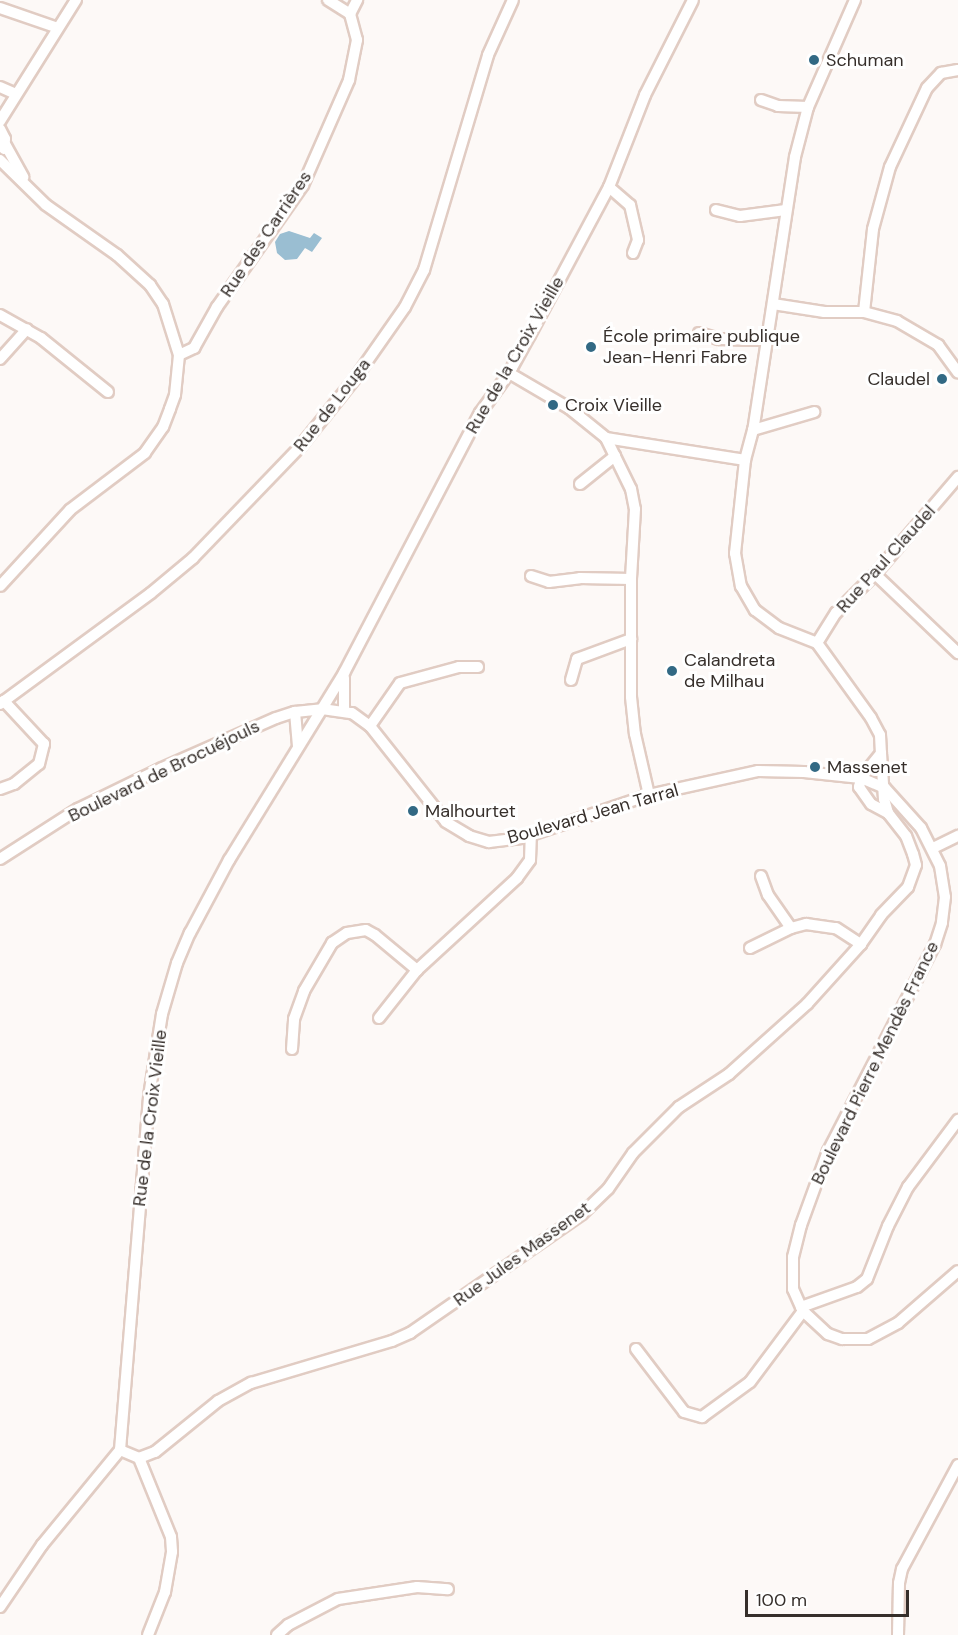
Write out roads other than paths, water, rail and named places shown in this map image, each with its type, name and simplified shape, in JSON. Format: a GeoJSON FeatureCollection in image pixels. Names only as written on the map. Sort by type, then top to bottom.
{"type":"FeatureCollection","features":[{"type":"Feature","properties":{"kind":"street"},"geometry":{"type":"LineString","coordinates":[[0,122],[76,0]]}},
{"type":"Feature","properties":{"kind":"street"},"geometry":{"type":"LineString","coordinates":[[328,0],[350,14],[357,0]]}},
{"type":"Feature","properties":{"kind":"street","name":"Rue de Louga"},"geometry":{"type":"LineString","coordinates":[[2,703],[151,593],[193,558],[300,447],[356,377],[405,307],[424,270],[488,55],[513,0]]}},
{"type":"Feature","properties":{"kind":"street","name":"Rue de la Croix Vieille"},"geometry":{"type":"LineString","coordinates":[[120,1450],[149,1096],[162,1014],[177,963],[190,933],[229,860],[344,673],[480,413],[509,372],[609,186],[645,94],[693,0]]}},
{"type":"Feature","properties":{"kind":"street"},"geometry":{"type":"LineString","coordinates":[[817,643],[779,628],[755,610],[741,586],[735,553],[745,460],[753,430],[765,340],[773,304],[795,157],[808,107],[855,0]]}},
{"type":"Feature","properties":{"kind":"street"},"geometry":{"type":"LineString","coordinates":[[0,8],[58,28]]}},
{"type":"Feature","properties":{"kind":"street","name":"Rue des Carrières"},"geometry":{"type":"LineString","coordinates":[[179,355],[194,348],[218,307],[303,185],[349,80],[357,40],[350,14]]}},
{"type":"Feature","properties":{"kind":"street"},"geometry":{"type":"LineString","coordinates":[[864,312],[873,229],[890,167],[927,88],[940,73],[958,70]]}},
{"type":"Feature","properties":{"kind":"street"},"geometry":{"type":"LineString","coordinates":[[0,87],[16,94]]}},
{"type":"Feature","properties":{"kind":"street"},"geometry":{"type":"LineString","coordinates":[[761,100],[778,106],[808,107]]}},
{"type":"Feature","properties":{"kind":"street"},"geometry":{"type":"LineString","coordinates":[[0,129],[4,134],[3,149],[29,187]]}},
{"type":"Feature","properties":{"kind":"street"},"geometry":{"type":"LineString","coordinates":[[0,160],[46,205],[137,270],[163,304],[179,355],[175,395],[156,439],[145,453],[70,510],[0,586]]}},
{"type":"Feature","properties":{"kind":"street"},"geometry":{"type":"LineString","coordinates":[[609,186],[630,205],[638,240],[633,253]]}},
{"type":"Feature","properties":{"kind":"street"},"geometry":{"type":"LineString","coordinates":[[716,210],[740,216],[786,210]]}},
{"type":"Feature","properties":{"kind":"street"},"geometry":{"type":"LineString","coordinates":[[773,304],[824,312],[864,312],[916,330],[945,352],[958,373]]}},
{"type":"Feature","properties":{"kind":"street"},"geometry":{"type":"LineString","coordinates":[[0,315],[27,329],[108,392]]}},
{"type":"Feature","properties":{"kind":"street"},"geometry":{"type":"LineString","coordinates":[[0,359],[27,329]]}},
{"type":"Feature","properties":{"kind":"street"},"geometry":{"type":"LineString","coordinates":[[699,333],[719,339],[765,340]]}},
{"type":"Feature","properties":{"kind":"street"},"geometry":{"type":"LineString","coordinates":[[509,372],[554,398],[606,438],[627,475],[635,509],[631,579],[635,734],[649,795]]}},
{"type":"Feature","properties":{"kind":"street"},"geometry":{"type":"LineString","coordinates":[[753,430],[814,412]]}},
{"type":"Feature","properties":{"kind":"street"},"geometry":{"type":"LineString","coordinates":[[606,438],[745,460]]}},
{"type":"Feature","properties":{"kind":"street"},"geometry":{"type":"LineString","coordinates":[[580,484],[615,456]]}},
{"type":"Feature","properties":{"kind":"street","name":"Rue Paul Claudel"},"geometry":{"type":"LineString","coordinates":[[817,643],[836,613],[875,574],[958,477]]}},
{"type":"Feature","properties":{"kind":"street"},"geometry":{"type":"LineString","coordinates":[[875,574],[958,652]]}},
{"type":"Feature","properties":{"kind":"street"},"geometry":{"type":"LineString","coordinates":[[531,576],[549,582],[580,578],[631,579]]}},
{"type":"Feature","properties":{"kind":"street"},"geometry":{"type":"LineString","coordinates":[[571,680],[577,659],[631,639]]}},
{"type":"Feature","properties":{"kind":"street","name":"Rue Jules Massenet"},"geometry":{"type":"LineString","coordinates":[[817,643],[871,718],[880,735],[888,813]]}},
{"type":"Feature","properties":{"kind":"street"},"geometry":{"type":"LineString","coordinates":[[370,726],[400,683],[459,667],[478,667]]}},
{"type":"Feature","properties":{"kind":"street","name":"Rue de la Croix Vieille"},"geometry":{"type":"LineString","coordinates":[[340,710],[344,673]]}},
{"type":"Feature","properties":{"kind":"street"},"geometry":{"type":"LineString","coordinates":[[0,789],[14,784],[39,764],[44,744],[2,703]]}},
{"type":"Feature","properties":{"kind":"street","name":"Boulevard Jean Tarral"},"geometry":{"type":"LineString","coordinates":[[340,710],[370,726],[432,807],[458,830],[489,842],[508,842],[649,795],[758,771],[780,770],[832,775],[860,782],[885,793],[903,806],[933,848]]}},
{"type":"Feature","properties":{"kind":"street","name":"Boulevard de Brocuéjouls"},"geometry":{"type":"LineString","coordinates":[[0,859],[102,797],[246,730],[295,712],[340,710]]}},
{"type":"Feature","properties":{"kind":"street"},"geometry":{"type":"LineString","coordinates":[[295,712],[299,731],[298,747]]}},
{"type":"Feature","properties":{"kind":"street"},"geometry":{"type":"LineString","coordinates":[[860,782],[881,753]]}},
{"type":"Feature","properties":{"kind":"street","name":"Rue Jules Massenet"},"geometry":{"type":"LineString","coordinates":[[139,1458],[155,1452],[218,1401],[251,1383],[392,1341],[410,1333],[582,1214],[608,1189],[633,1153],[679,1107],[729,1074],[773,1037],[807,1004],[861,944],[880,915],[914,877],[916,865],[906,836],[888,813],[871,804],[860,782]]}},
{"type":"Feature","properties":{"kind":"street"},"geometry":{"type":"LineString","coordinates":[[379,1018],[417,970],[517,878],[530,860],[531,835]]}},
{"type":"Feature","properties":{"kind":"street"},"geometry":{"type":"LineString","coordinates":[[933,848],[958,836]]}},
{"type":"Feature","properties":{"kind":"street","name":"Boulevard Pierre Mendès France"},"geometry":{"type":"LineString","coordinates":[[933,848],[943,880],[942,923],[934,944],[828,1151],[812,1191],[796,1246],[791,1276],[793,1289],[802,1309],[828,1334],[842,1339],[868,1339],[898,1323],[958,1271]]}},
{"type":"Feature","properties":{"kind":"street"},"geometry":{"type":"LineString","coordinates":[[761,876],[768,895],[791,928]]}},
{"type":"Feature","properties":{"kind":"street"},"geometry":{"type":"LineString","coordinates":[[750,948],[791,928],[822,924],[836,928],[861,944]]}},
{"type":"Feature","properties":{"kind":"street"},"geometry":{"type":"LineString","coordinates":[[292,1049],[294,1020],[304,992],[333,943],[346,933],[366,930],[417,970]]}},
{"type":"Feature","properties":{"kind":"street"},"geometry":{"type":"LineString","coordinates":[[636,1349],[684,1412],[702,1417],[750,1382],[802,1309],[857,1287],[867,1279],[888,1226],[908,1188],[958,1120]]}},
{"type":"Feature","properties":{"kind":"street"},"geometry":{"type":"LineString","coordinates":[[0,1606],[42,1545],[120,1450],[139,1458],[171,1538],[172,1552],[165,1592],[148,1635]]}},
{"type":"Feature","properties":{"kind":"street"},"geometry":{"type":"LineString","coordinates":[[898,1635],[899,1583],[903,1569],[958,1465]]}},
{"type":"Feature","properties":{"kind":"street"},"geometry":{"type":"LineString","coordinates":[[277,1635],[296,1620],[338,1599],[417,1587],[448,1589]]}},
{"type":"Feature","properties":{"kind":"water"},"geometry":{"type":"Polygon","coordinates":[[[289,231],[310,238],[314,233],[322,238],[312,252],[305,248],[297,259],[285,260],[277,253],[275,242],[280,234],[289,231]]]}},
{"type":"Feature","properties":{"kind":"place","name":"Schuman"},"geometry":{"type":"Point","coordinates":[814,60]}},
{"type":"Feature","properties":{"kind":"place","name":"École primaire publique Jean-Henri Fabre"},"geometry":{"type":"Point","coordinates":[591,347]}},
{"type":"Feature","properties":{"kind":"place","name":"Claudel"},"geometry":{"type":"Point","coordinates":[942,379]}},
{"type":"Feature","properties":{"kind":"place","name":"Croix Vieille"},"geometry":{"type":"Point","coordinates":[553,405]}},
{"type":"Feature","properties":{"kind":"place","name":"Calandreta de Milhau"},"geometry":{"type":"Point","coordinates":[672,671]}},
{"type":"Feature","properties":{"kind":"place","name":"Massenet"},"geometry":{"type":"Point","coordinates":[815,767]}},
{"type":"Feature","properties":{"kind":"place","name":"Malhourtet"},"geometry":{"type":"Point","coordinates":[413,811]}}]}
